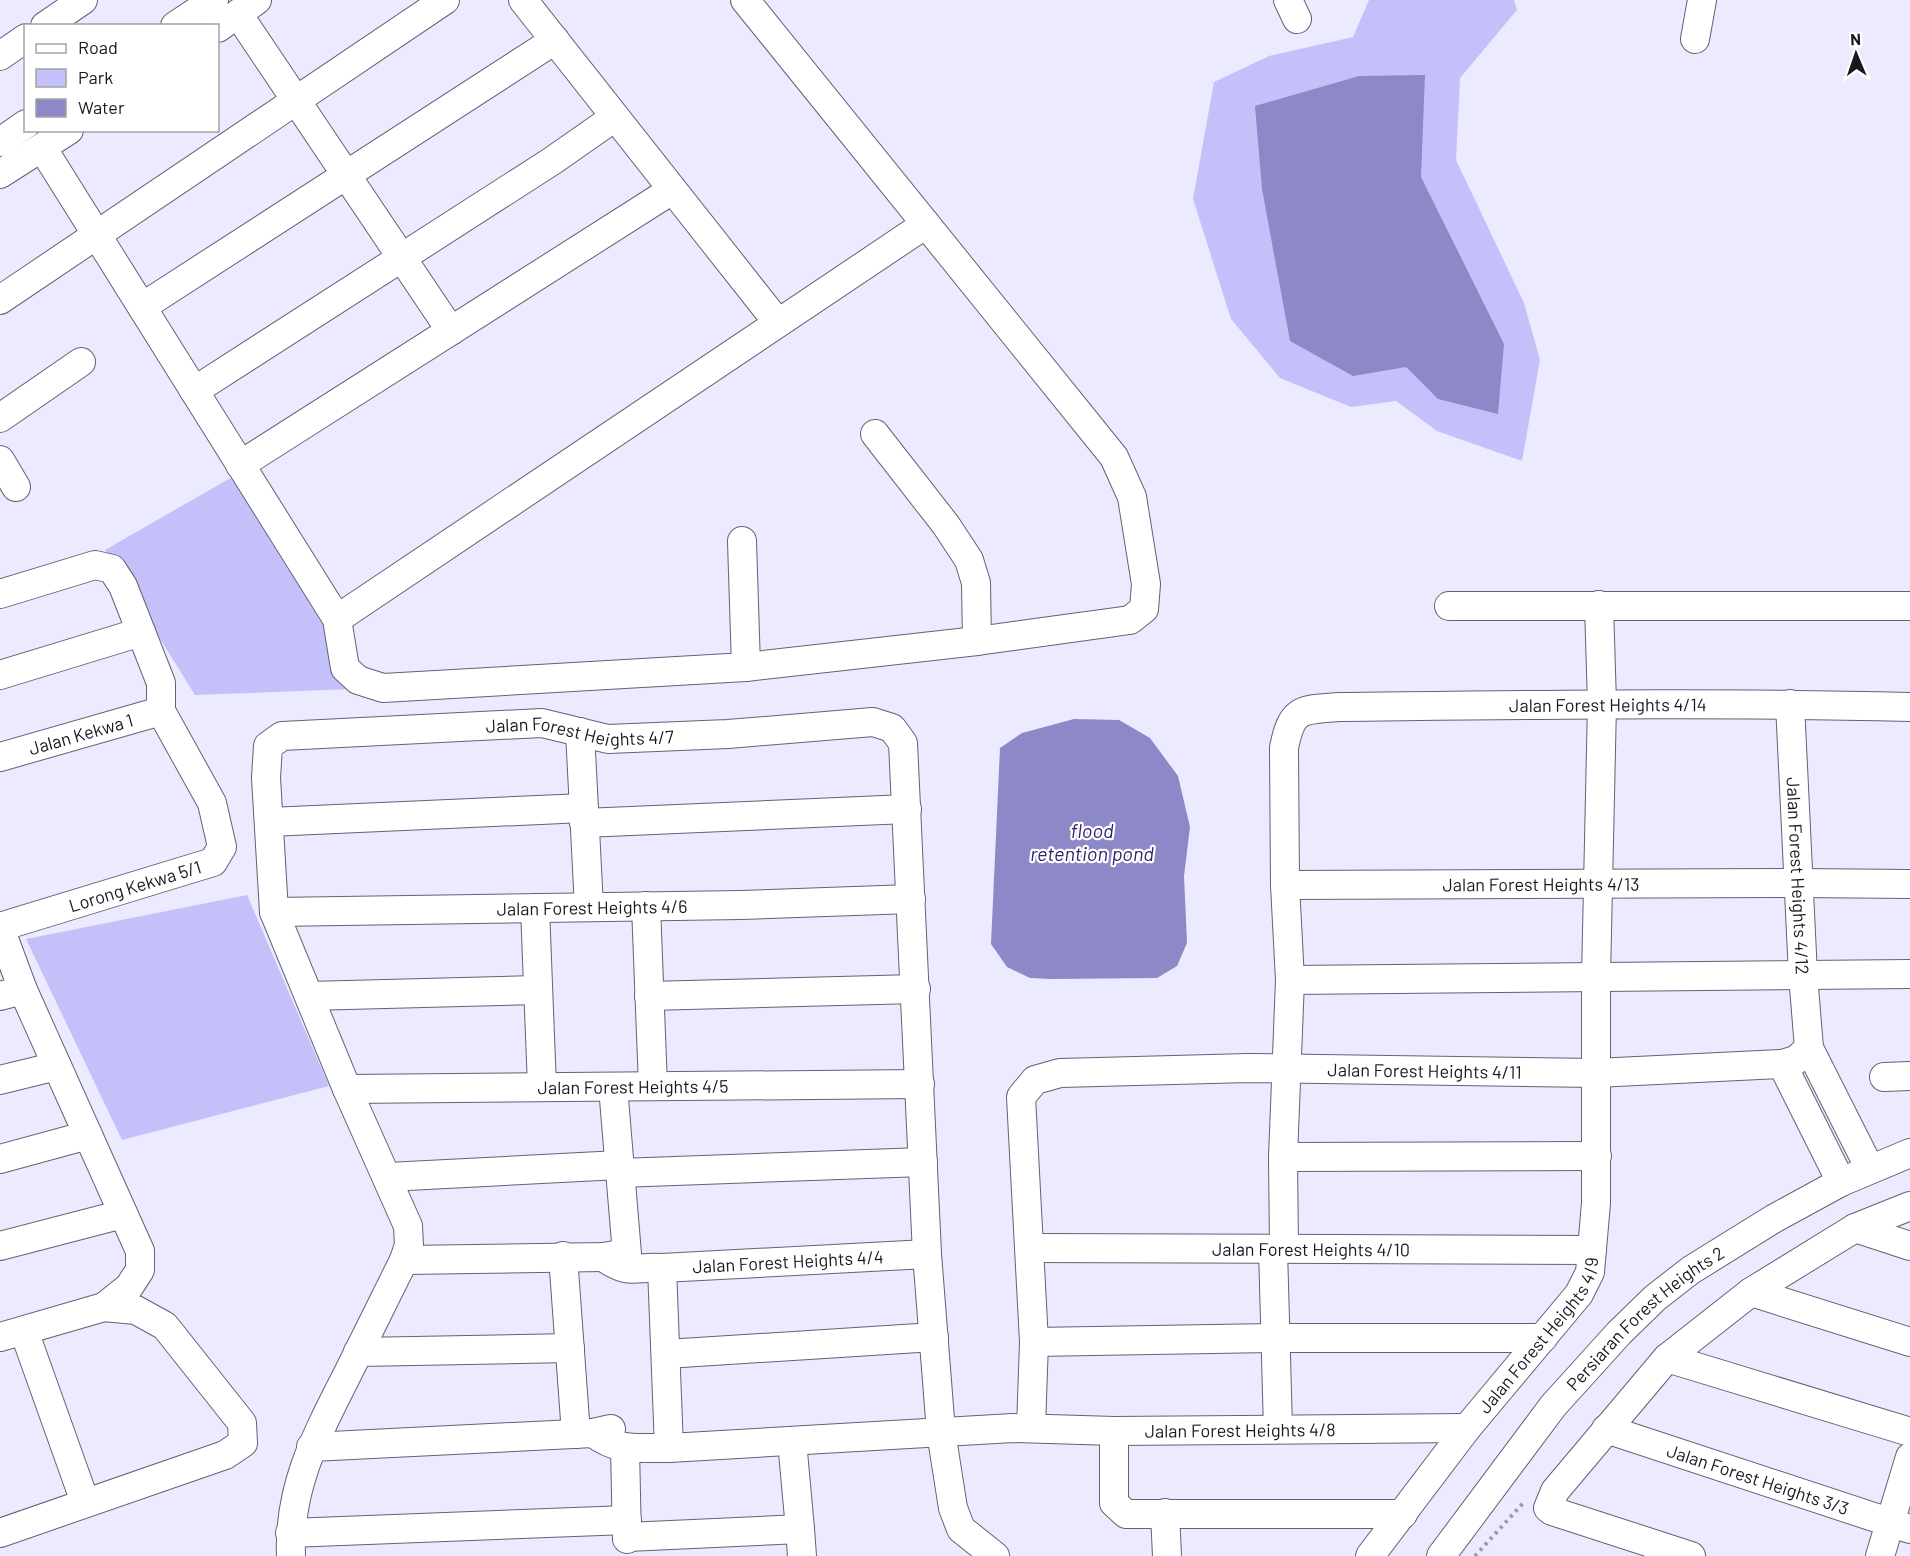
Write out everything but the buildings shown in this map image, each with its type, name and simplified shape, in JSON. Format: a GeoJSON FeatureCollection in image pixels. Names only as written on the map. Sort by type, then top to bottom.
{"type":"FeatureCollection","features":[{"type":"Feature","properties":{"kind":"street"},"geometry":{"type":"LineString","coordinates":[[48,24],[83,0]]}},
{"type":"Feature","properties":{"kind":"street"},"geometry":{"type":"LineString","coordinates":[[0,300],[446,0]]}},
{"type":"Feature","properties":{"kind":"street"},"geometry":{"type":"LineString","coordinates":[[523,0],[778,323]]}},
{"type":"Feature","properties":{"kind":"street"},"geometry":{"type":"LineString","coordinates":[[43,148],[337,619],[345,668],[358,680],[383,688],[746,667],[977,641],[1130,620],[1144,609],[1146,584],[1132,497],[1114,457],[746,0]]}},
{"type":"Feature","properties":{"kind":"street"},"geometry":{"type":"LineString","coordinates":[[1695,39],[1702,0]]}},
{"type":"Feature","properties":{"kind":"street"},"geometry":{"type":"LineString","coordinates":[[182,24],[240,7],[297,101],[451,332]]}},
{"type":"Feature","properties":{"kind":"street"},"geometry":{"type":"LineString","coordinates":[[0,56],[24,40]]}},
{"type":"Feature","properties":{"kind":"street"},"geometry":{"type":"LineString","coordinates":[[141,307],[555,40]]}},
{"type":"Feature","properties":{"kind":"street"},"geometry":{"type":"LineString","coordinates":[[194,391],[552,161],[615,117]]}},
{"type":"Feature","properties":{"kind":"street"},"geometry":{"type":"LineString","coordinates":[[2,160],[24,127]]}},
{"type":"Feature","properties":{"kind":"street"},"geometry":{"type":"LineString","coordinates":[[2,160],[43,148],[66,132]]}},
{"type":"Feature","properties":{"kind":"street"},"geometry":{"type":"LineString","coordinates":[[240,465],[672,190]]}},
{"type":"Feature","properties":{"kind":"street"},"geometry":{"type":"LineString","coordinates":[[337,619],[926,224]]}},
{"type":"Feature","properties":{"kind":"street"},"geometry":{"type":"LineString","coordinates":[[0,418],[81,362]]}},
{"type":"Feature","properties":{"kind":"street"},"geometry":{"type":"LineString","coordinates":[[875,434],[946,525],[969,560],[976,583],[977,641]]}},
{"type":"Feature","properties":{"kind":"street"},"geometry":{"type":"LineString","coordinates":[[0,460],[16,487]]}},
{"type":"Feature","properties":{"kind":"street"},"geometry":{"type":"LineString","coordinates":[[742,541],[746,667]]}},
{"type":"Feature","properties":{"kind":"street"},"geometry":{"type":"LineString","coordinates":[[0,594],[94,565],[112,569],[123,586],[161,683],[160,711]]}},
{"type":"Feature","properties":{"kind":"street","name":"Jalan Forest Heights 4/9"},"geometry":{"type":"LineString","coordinates":[[1370,1556],[1467,1428],[1579,1294],[1590,1272],[1597,1156],[1596,977],[1602,704],[1599,605]]}},
{"type":"Feature","properties":{"kind":"street"},"geometry":{"type":"LineString","coordinates":[[1449,606],[1910,606]]}},
{"type":"Feature","properties":{"kind":"street"},"geometry":{"type":"LineString","coordinates":[[0,675],[141,632]]}},
{"type":"Feature","properties":{"kind":"street","name":"Jalan Forest Heights 4/14"},"geometry":{"type":"LineString","coordinates":[[1285,885],[1284,748],[1288,727],[1296,716],[1306,710],[1340,707],[1602,704],[1790,704],[1910,707]]}},
{"type":"Feature","properties":{"kind":"street","name":"Jalan Forest Heights 4/12"},"geometry":{"type":"LineString","coordinates":[[1790,704],[1803,975],[1809,1048]]}},
{"type":"Feature","properties":{"kind":"street","name":"Jalan Kekwa 1"},"geometry":{"type":"LineString","coordinates":[[0,757],[160,711]]}},
{"type":"Feature","properties":{"kind":"street","name":"Lorong Kekwa 5/1"},"geometry":{"type":"LineString","coordinates":[[0,928],[213,862],[222,847],[212,802],[160,711]]}},
{"type":"Feature","properties":{"kind":"street","name":"Jalan Forest Heights 4/7"},"geometry":{"type":"LineString","coordinates":[[269,822],[266,778],[268,746],[282,736],[542,723],[608,739],[729,734],[873,722],[892,728],[903,743],[907,809]]}},
{"type":"Feature","properties":{"kind":"street"},"geometry":{"type":"LineString","coordinates":[[580,732],[589,907]]}},
{"type":"Feature","properties":{"kind":"street"},"geometry":{"type":"LineString","coordinates":[[792,1441],[801,1543],[627,1538],[291,1544],[296,1498],[311,1447],[404,1260],[409,1245],[408,1226],[388,1176],[347,1089],[274,912],[269,822],[907,809],[927,1254],[941,1432],[954,1508],[961,1529],[995,1556]]}},
{"type":"Feature","properties":{"kind":"street","name":"Jalan Forest Heights 4/13"},"geometry":{"type":"LineString","coordinates":[[1285,885],[1910,884]]}},
{"type":"Feature","properties":{"kind":"street"},"geometry":{"type":"LineString","coordinates":[[1278,1429],[1275,1338],[1290,980],[1285,885]]}},
{"type":"Feature","properties":{"kind":"street","name":"Jalan Forest Heights 4/6"},"geometry":{"type":"LineString","coordinates":[[274,912],[741,905],[911,898]]}},
{"type":"Feature","properties":{"kind":"street"},"geometry":{"type":"LineString","coordinates":[[646,906],[653,1086]]}},
{"type":"Feature","properties":{"kind":"street"},"geometry":{"type":"LineString","coordinates":[[535,908],[542,1087]]}},
{"type":"Feature","properties":{"kind":"street"},"geometry":{"type":"LineString","coordinates":[[0,928],[12,993],[57,1066],[140,1251],[140,1270],[129,1287],[104,1307]]}},
{"type":"Feature","properties":{"kind":"street"},"geometry":{"type":"LineString","coordinates":[[1290,980],[1910,974]]}},
{"type":"Feature","properties":{"kind":"street"},"geometry":{"type":"LineString","coordinates":[[649,996],[915,989]]}},
{"type":"Feature","properties":{"kind":"street"},"geometry":{"type":"LineString","coordinates":[[309,996],[538,990]]}},
{"type":"Feature","properties":{"kind":"street"},"geometry":{"type":"LineString","coordinates":[[1809,1048],[1870,1169]]}},
{"type":"Feature","properties":{"kind":"street","name":"Jalan Forest Heights 4/11"},"geometry":{"type":"LineString","coordinates":[[1029,1248],[1021,1097],[1035,1080],[1060,1073],[1249,1068],[1596,1073],[1782,1064],[1796,1060],[1809,1048]]}},
{"type":"Feature","properties":{"kind":"street"},"geometry":{"type":"LineString","coordinates":[[1782,1064],[1841,1182]]}},
{"type":"Feature","properties":{"kind":"street"},"geometry":{"type":"LineString","coordinates":[[0,1080],[57,1066]]}},
{"type":"Feature","properties":{"kind":"street","name":"Jalan Forest Heights 4/5"},"geometry":{"type":"LineString","coordinates":[[347,1089],[920,1084]]}},
{"type":"Feature","properties":{"kind":"street"},"geometry":{"type":"LineString","coordinates":[[613,1087],[620,1169],[635,1261],[666,1354],[627,1538]]}},
{"type":"Feature","properties":{"kind":"street"},"geometry":{"type":"LineString","coordinates":[[0,1159],[88,1136]]}},
{"type":"Feature","properties":{"kind":"street","name":"Persiaran Forest Heights 2"},"geometry":{"type":"LineString","coordinates":[[1451,1552],[1553,1406],[1619,1333],[1655,1298],[1691,1270],[1775,1218],[1841,1182],[1910,1153]]}},
{"type":"Feature","properties":{"kind":"street"},"geometry":{"type":"LineString","coordinates":[[1283,1156],[1597,1156]]}},
{"type":"Feature","properties":{"kind":"street"},"geometry":{"type":"LineString","coordinates":[[388,1176],[923,1162]]}},
{"type":"Feature","properties":{"kind":"street"},"geometry":{"type":"LineString","coordinates":[[1691,1556],[1548,1508],[1555,1491],[1667,1359],[1752,1292],[1855,1228],[1910,1206]]}},
{"type":"Feature","properties":{"kind":"street"},"geometry":{"type":"LineString","coordinates":[[0,1246],[123,1214]]}},
{"type":"Feature","properties":{"kind":"street"},"geometry":{"type":"LineString","coordinates":[[1855,1228],[1910,1246]]}},
{"type":"Feature","properties":{"kind":"street"},"geometry":{"type":"LineString","coordinates":[[1022,1428],[1034,1342],[1029,1248]]}},
{"type":"Feature","properties":{"kind":"street","name":"Jalan Forest Heights 4/10"},"geometry":{"type":"LineString","coordinates":[[1029,1248],[1592,1250]]}},
{"type":"Feature","properties":{"kind":"street","name":"Jalan Forest Heights 4/4"},"geometry":{"type":"LineString","coordinates":[[404,1260],[563,1256],[635,1261],[927,1254]]}},
{"type":"Feature","properties":{"kind":"street"},"geometry":{"type":"LineString","coordinates":[[563,1256],[570,1348],[584,1434]]}},
{"type":"Feature","properties":{"kind":"street"},"geometry":{"type":"LineString","coordinates":[[1752,1292],[1910,1342]]}},
{"type":"Feature","properties":{"kind":"street"},"geometry":{"type":"LineString","coordinates":[[0,1533],[225,1455],[243,1443],[242,1423],[165,1326],[136,1310],[104,1307],[12,1334],[85,1502]]}},
{"type":"Feature","properties":{"kind":"street"},"geometry":{"type":"LineString","coordinates":[[666,1354],[934,1337]]}},
{"type":"Feature","properties":{"kind":"street"},"geometry":{"type":"LineString","coordinates":[[1034,1342],[1275,1338],[1543,1338]]}},
{"type":"Feature","properties":{"kind":"street"},"geometry":{"type":"LineString","coordinates":[[358,1352],[570,1348]]}},
{"type":"Feature","properties":{"kind":"street"},"geometry":{"type":"LineString","coordinates":[[1667,1359],[1910,1431]]}},
{"type":"Feature","properties":{"kind":"street"},"geometry":{"type":"LineString","coordinates":[[311,1447],[584,1434],[612,1428],[628,1433],[647,1448]]}},
{"type":"Feature","properties":{"kind":"street","name":"Jalan Forest Heights 4/8"},"geometry":{"type":"LineString","coordinates":[[647,1448],[1022,1428],[1114,1431],[1467,1428]]}},
{"type":"Feature","properties":{"kind":"street","name":"Jalan Forest Heights 3/3"},"geometry":{"type":"LineString","coordinates":[[1606,1429],[1900,1526]]}},
{"type":"Feature","properties":{"kind":"street"},"geometry":{"type":"LineString","coordinates":[[1114,1431],[1114,1503],[1126,1514],[1403,1514]]}},
{"type":"Feature","properties":{"kind":"street"},"geometry":{"type":"LineString","coordinates":[[1880,1556],[1900,1526],[1910,1457]]}},
{"type":"Feature","properties":{"kind":"street"},"geometry":{"type":"LineString","coordinates":[[1165,1513],[1167,1556]]}},
{"type":"Feature","properties":{"kind":"green space"},"geometry":{"type":"Polygon","coordinates":[[[1369,0],[1514,0],[1517,10],[1460,78],[1456,160],[1524,303],[1540,360],[1522,461],[1437,431],[1396,401],[1351,407],[1280,378],[1231,319],[1193,199],[1214,82],[1269,56],[1353,37],[1369,0]]]}},
{"type":"Feature","properties":{"kind":"green space"},"geometry":{"type":"Polygon","coordinates":[[[234,476],[329,622],[354,689],[195,695],[105,550],[234,476]]]}},
{"type":"Feature","properties":{"kind":"green space"},"geometry":{"type":"Polygon","coordinates":[[[247,895],[329,1086],[122,1140],[26,939],[247,895]]]}},
{"type":"Feature","properties":{"kind":"water"},"geometry":{"type":"Polygon","coordinates":[[[1425,75],[1421,177],[1504,344],[1498,414],[1438,399],[1406,367],[1353,376],[1290,341],[1262,189],[1255,106],[1359,76],[1425,75]]]}},
{"type":"Feature","properties":{"kind":"water","name":"flood retention pond"},"geometry":{"type":"Polygon","coordinates":[[[1074,719],[1119,720],[1150,738],[1178,776],[1190,827],[1184,876],[1187,943],[1177,966],[1157,978],[1030,978],[1007,967],[991,944],[1000,748],[1022,733],[1074,719]]]}}]}
